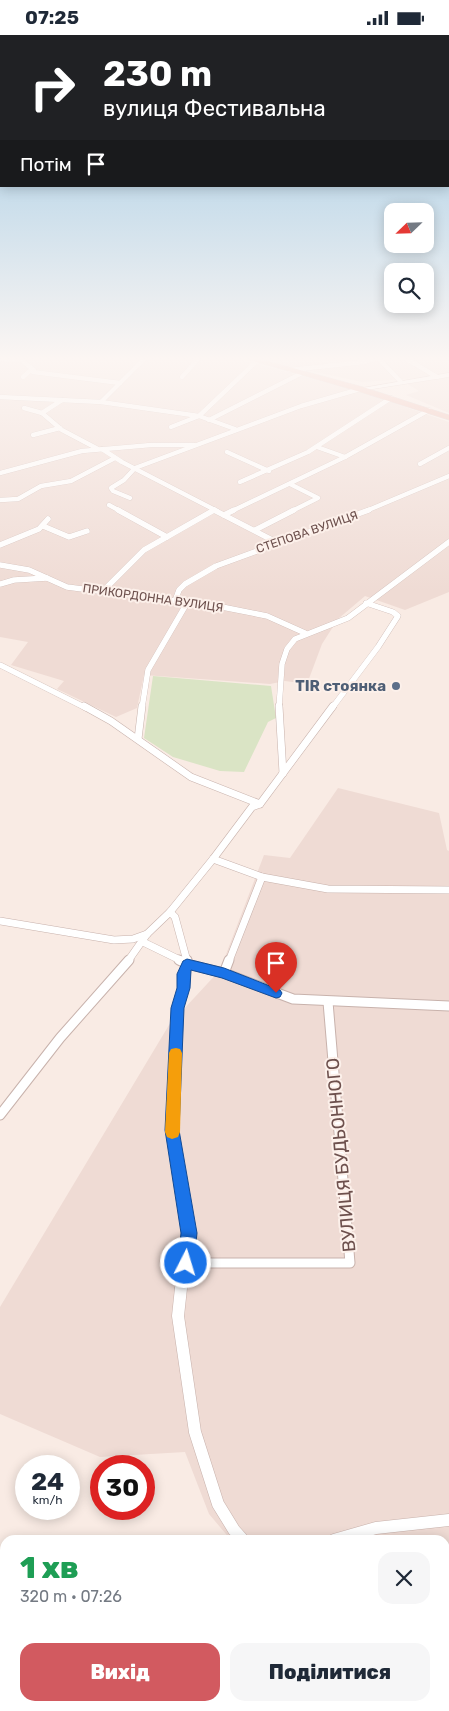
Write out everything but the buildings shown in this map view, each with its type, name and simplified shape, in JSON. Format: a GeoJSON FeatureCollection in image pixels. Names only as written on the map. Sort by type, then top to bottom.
{"type":"FeatureCollection","features":[{"type":"Feature","properties":{"kind":"street"},"geometry":{"type":"LineString","coordinates":[[76,436],[278,543]]}},
{"type":"Feature","properties":{"kind":"street"},"geometry":{"type":"LineString","coordinates":[[130,498],[113,491],[111,488],[124,481],[135,468],[219,436]]}},
{"type":"Feature","properties":{"kind":"street"},"geometry":{"type":"LineString","coordinates":[[240,483],[317,447],[333,436]]}},
{"type":"Feature","properties":{"kind":"street"},"geometry":{"type":"LineString","coordinates":[[224,515],[290,484],[382,436]]}},
{"type":"Feature","properties":{"kind":"street"},"geometry":{"type":"LineString","coordinates":[[0,473],[44,460],[100,449],[150,445],[199,445]]}},
{"type":"Feature","properties":{"kind":"street"},"geometry":{"type":"LineString","coordinates":[[317,447],[344,457]]}},
{"type":"Feature","properties":{"kind":"street"},"geometry":{"type":"LineString","coordinates":[[420,464],[449,448]]}},
{"type":"Feature","properties":{"kind":"street"},"geometry":{"type":"LineString","coordinates":[[228,452],[269,471]]}},
{"type":"Feature","properties":{"kind":"street"},"geometry":{"type":"LineString","coordinates":[[0,501],[18,499],[42,486],[71,481],[115,458]]}},
{"type":"Feature","properties":{"kind":"street","name":"СТЕПОВА ВУЛИЦЯ"},"geometry":{"type":"LineString","coordinates":[[175,601],[178,593],[188,581],[223,563],[311,533],[449,476]]}},
{"type":"Feature","properties":{"kind":"street"},"geometry":{"type":"LineString","coordinates":[[255,530],[318,498],[290,484]]}},
{"type":"Feature","properties":{"kind":"street"},"geometry":{"type":"LineString","coordinates":[[110,505],[167,537]]}},
{"type":"Feature","properties":{"kind":"street"},"geometry":{"type":"LineString","coordinates":[[102,592],[140,553],[214,510]]}},
{"type":"Feature","properties":{"kind":"street"},"geometry":{"type":"LineString","coordinates":[[0,545],[43,527],[48,519]]}},
{"type":"Feature","properties":{"kind":"street"},"geometry":{"type":"LineString","coordinates":[[43,527],[69,537],[86,531]]}},
{"type":"Feature","properties":{"kind":"street"},"geometry":{"type":"LineString","coordinates":[[282,773],[278,682],[285,654],[293,640],[305,633],[341,622],[416,563],[449,542]]}},
{"type":"Feature","properties":{"kind":"street","name":"ПРИКОРДОННА ВУЛИЦЯ"},"geometry":{"type":"LineString","coordinates":[[0,565],[29,570],[61,585],[267,616],[305,633]]}},
{"type":"Feature","properties":{"kind":"street"},"geometry":{"type":"LineString","coordinates":[[0,584],[14,580],[47,578]]}},
{"type":"Feature","properties":{"kind":"street"},"geometry":{"type":"LineString","coordinates":[[138,739],[145,679],[187,603]]}},
{"type":"Feature","properties":{"kind":"street"},"geometry":{"type":"LineString","coordinates":[[0,1115],[60,1038],[214,859],[252,807],[260,804],[398,618],[393,612],[366,603]]}},
{"type":"Feature","properties":{"kind":"street"},"geometry":{"type":"LineString","coordinates":[[0,665],[42,684],[111,721],[192,777],[260,804]]}},
{"type":"Feature","properties":{"kind":"street"},"geometry":{"type":"LineString","coordinates":[[214,859],[262,877],[328,889],[449,890]]}},
{"type":"Feature","properties":{"kind":"street"},"geometry":{"type":"LineString","coordinates":[[224,973],[262,877]]}},
{"type":"Feature","properties":{"kind":"street"},"geometry":{"type":"LineString","coordinates":[[170,912],[175,917],[186,953],[187,964],[184,974],[184,988],[178,1008],[172,1130],[189,1233],[186,1263],[179,1295],[178,1317],[195,1432],[218,1504],[238,1535]]}},
{"type":"Feature","properties":{"kind":"street"},"geometry":{"type":"LineString","coordinates":[[0,921],[114,939],[145,938],[187,964],[224,973],[294,999],[449,1006]]}},
{"type":"Feature","properties":{"kind":"street","name":"ВУЛИЦЯ БУДЬОННОГО"},"geometry":{"type":"LineString","coordinates":[[186,1263],[350,1263],[328,1002]]}},
{"type":"Feature","properties":{"kind":"street"},"geometry":{"type":"LineString","coordinates":[[346,1535],[419,1523],[449,1521]]}},
{"type":"Feature","properties":{"kind":"shaded area"},"geometry":{"type":"Polygon","coordinates":[[[0,436],[449,436],[449,592],[405,610],[365,596],[338,619],[322,644],[307,684],[285,681],[270,684],[144,675],[137,708],[116,717],[57,689],[64,681],[11,665],[28,642],[0,637],[0,436]]]}},
{"type":"Feature","properties":{"kind":"shaded area"},"geometry":{"type":"Polygon","coordinates":[[[338,788],[439,813],[447,850],[449,851],[449,1535],[227,1535],[209,1514],[185,1452],[95,1455],[0,1414],[0,1307],[169,1025],[220,970],[264,855],[290,858],[338,788]]]}},
{"type":"Feature","properties":{"kind":"green space"},"geometry":{"type":"Polygon","coordinates":[[[153,676],[271,686],[276,718],[268,722],[244,772],[220,771],[173,757],[144,738],[153,676]]]}},
{"type":"Feature","properties":{"kind":"slow traffic"},"geometry":{"type":"LineString","coordinates":[[172,1132],[176,1053]]}},
{"type":"Feature","properties":{"kind":"place","name":"TIR стоянка"},"geometry":{"type":"Point","coordinates":[396,686]}},
{"type":"Feature","properties":{"kind":"route"},"geometry":{"type":"LineString","coordinates":[[186,1263],[189,1233],[172,1130],[178,1008],[184,988],[184,974],[187,964],[224,973],[276,993]]}}]}
